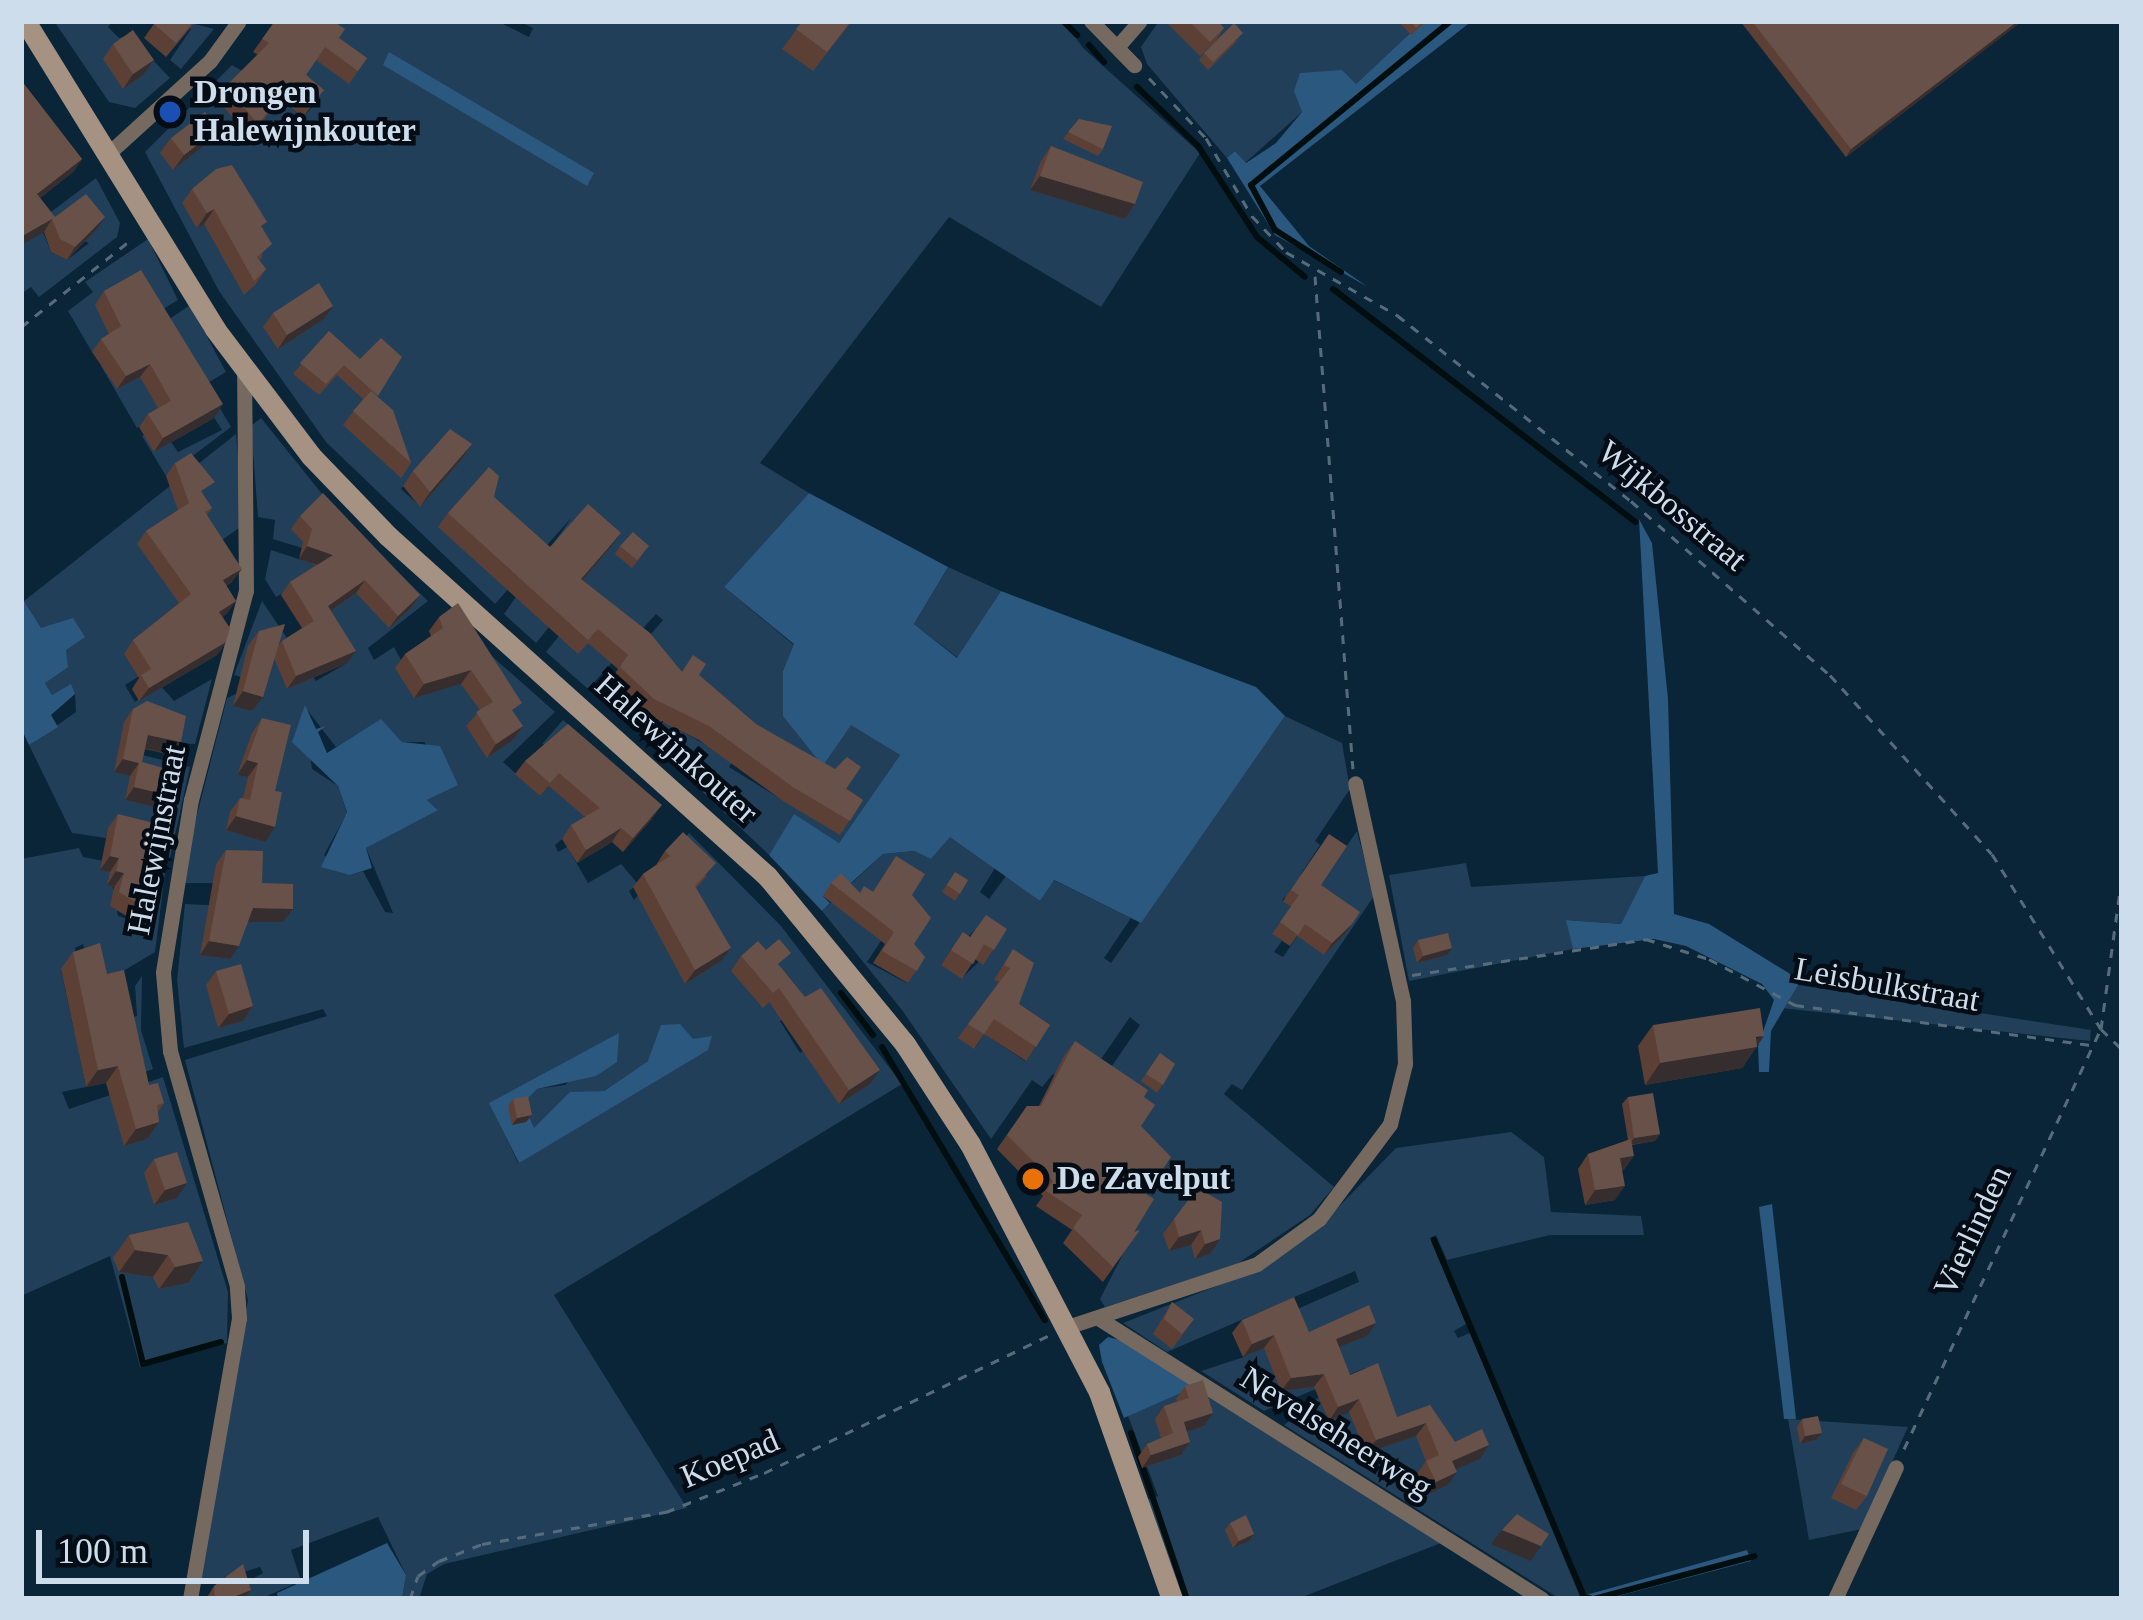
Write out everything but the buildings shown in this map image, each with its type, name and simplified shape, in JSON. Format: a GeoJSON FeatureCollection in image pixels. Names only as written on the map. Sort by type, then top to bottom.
{"type":"FeatureCollection","features":[{"type":"Feature","properties":{"kind":"street","name":"Halewijnkouter"},"geometry":{"type":"LineString","coordinates":[[25,21],[244,372],[388,536],[687,800],[836,954],[970,1144],[1067,1327],[1099,1392],[1172,1599]]}},
{"type":"Feature","properties":{"kind":"street"},"geometry":{"type":"LineString","coordinates":[[110,152],[210,61],[239,21]]}},
{"type":"Feature","properties":{"kind":"street"},"geometry":{"type":"LineString","coordinates":[[1091,21],[1134,65]]}},
{"type":"Feature","properties":{"kind":"street"},"geometry":{"type":"LineString","coordinates":[[1118,46],[1140,21]]}},
{"type":"Feature","properties":{"kind":"street","name":"Halewijnstraat"},"geometry":{"type":"LineString","coordinates":[[190,1599],[239,1318],[237,1286],[170,1052],[164,973],[187,822],[248,578],[244,372]]}},
{"type":"Feature","properties":{"kind":"street"},"geometry":{"type":"LineString","coordinates":[[1067,1327],[1236,1273],[1319,1219],[1390,1124],[1405,1064],[1399,977],[1354,783]]}},
{"type":"Feature","properties":{"kind":"street","name":"Nevelseheerweg"},"geometry":{"type":"LineString","coordinates":[[1098,1318],[1542,1599]]}},
{"type":"Feature","properties":{"kind":"street"},"geometry":{"type":"LineString","coordinates":[[1835,1599],[1895,1467]]}},
{"type":"Feature","properties":{"kind":"path","name":"Wijkbosstraat"},"geometry":{"type":"LineString","coordinates":[[1134,65],[1207,138],[1268,236],[1314,274],[1358,288],[1397,315],[1631,501],[1830,675],[1992,854],[2101,1029],[2122,1049]]}},
{"type":"Feature","properties":{"kind":"path"},"geometry":{"type":"LineString","coordinates":[[21,327],[152,224]]}},
{"type":"Feature","properties":{"kind":"path"},"geometry":{"type":"LineString","coordinates":[[1314,274],[1354,783]]}},
{"type":"Feature","properties":{"kind":"path","name":"Vierlinden"},"geometry":{"type":"LineString","coordinates":[[1895,1467],[2101,1029],[2122,876]]}},
{"type":"Feature","properties":{"kind":"path","name":"Leisbulkstraat"},"geometry":{"type":"LineString","coordinates":[[1399,977],[1646,939],[1708,959],[1795,1005],[2092,1045]]}},
{"type":"Feature","properties":{"kind":"path","name":"Koepad"},"geometry":{"type":"LineString","coordinates":[[410,1599],[418,1576],[482,1544],[667,1512],[1067,1327]]}},
{"type":"Feature","properties":{"kind":"shaded area"},"geometry":{"type":"Polygon","coordinates":[[[54,21],[113,21],[108,27],[119,38],[130,36],[170,78],[135,108],[109,102],[54,21]]]}},
{"type":"Feature","properties":{"kind":"shaded area"},"geometry":{"type":"Polygon","coordinates":[[[183,21],[214,29],[181,69],[170,60],[191,29],[183,21]]]}},
{"type":"Feature","properties":{"kind":"shaded area"},"geometry":{"type":"Polygon","coordinates":[[[329,21],[497,21],[529,37],[533,28],[518,21],[1064,21],[1083,48],[1200,153],[1101,307],[949,217],[760,463],[809,493],[724,587],[794,645],[783,671],[824,765],[851,724],[900,755],[839,843],[794,815],[769,855],[647,739],[681,690],[680,674],[638,649],[663,620],[656,614],[588,689],[546,652],[559,636],[549,627],[536,643],[504,614],[572,517],[495,604],[326,442],[219,291],[145,152],[232,65],[244,72],[249,137],[262,128],[254,118],[272,79],[303,117],[315,104],[297,88],[316,58],[348,83],[329,21]],[[439,445],[401,489],[420,506],[461,459],[439,445]],[[696,694],[668,724],[712,748],[696,694]],[[748,737],[729,767],[784,801],[748,737]]]}},
{"type":"Feature","properties":{"kind":"shaded area"},"geometry":{"type":"Polygon","coordinates":[[[1159,21],[1423,21],[1356,84],[1302,112],[1245,163],[1235,151],[1227,158],[1147,64],[1141,47],[1159,21]]]}},
{"type":"Feature","properties":{"kind":"shaded area"},"geometry":{"type":"Polygon","coordinates":[[[1423,21],[1472,21],[1260,186],[1309,246],[1368,287],[1275,235],[1227,158],[1235,151],[1246,163],[1276,143],[1302,112],[1294,91],[1300,73],[1342,70],[1356,84],[1423,21]]]}},
{"type":"Feature","properties":{"kind":"shaded area"},"geometry":{"type":"Polygon","coordinates":[[[389,52],[594,173],[587,186],[383,65],[389,52]]]}},
{"type":"Feature","properties":{"kind":"shaded area"},"geometry":{"type":"Polygon","coordinates":[[[96,178],[120,223],[117,237],[39,297],[31,287],[21,294],[21,243],[43,232],[51,252],[67,260],[89,243],[39,221],[96,178]]]}},
{"type":"Feature","properties":{"kind":"shaded area"},"geometry":{"type":"Polygon","coordinates":[[[148,239],[178,300],[92,352],[68,311],[93,292],[85,282],[148,239]]]}},
{"type":"Feature","properties":{"kind":"shaded area"},"geometry":{"type":"Polygon","coordinates":[[[190,305],[226,372],[206,384],[231,427],[166,476],[142,436],[155,429],[150,420],[137,428],[101,366],[190,305]],[[208,408],[171,442],[178,452],[222,430],[208,408]]]}},
{"type":"Feature","properties":{"kind":"shaded area"},"geometry":{"type":"Polygon","coordinates":[[[261,418],[339,515],[428,601],[368,648],[374,660],[394,647],[403,664],[485,650],[555,712],[503,762],[540,796],[551,784],[543,743],[563,720],[596,748],[558,790],[587,819],[555,845],[558,852],[574,843],[569,850],[588,883],[621,864],[638,884],[629,891],[634,900],[689,833],[781,926],[902,1084],[554,1295],[687,1508],[444,1564],[427,1574],[419,1599],[402,1599],[406,1575],[378,1517],[291,1550],[301,1581],[260,1599],[242,1599],[238,1587],[263,1573],[260,1567],[199,1585],[248,1300],[185,1060],[327,1016],[323,1009],[184,1048],[177,980],[185,904],[289,909],[216,883],[185,883],[192,834],[227,698],[260,683],[234,675],[262,601],[316,681],[347,663],[318,620],[333,610],[329,601],[305,580],[276,597],[265,579],[271,550],[314,564],[302,548],[273,539],[275,520],[258,517],[251,426],[261,418]],[[304,706],[312,769],[338,786],[347,813],[324,855],[350,875],[363,871],[385,912],[393,913],[366,848],[437,809],[427,800],[458,784],[424,742],[402,742],[381,720],[336,747],[304,706]],[[811,1002],[780,1021],[800,1053],[833,1034],[811,1002]],[[619,1034],[490,1103],[518,1163],[711,1037],[648,1061],[604,1091],[570,1093],[551,1118],[534,1128],[526,1122],[523,1103],[536,1089],[565,1085],[619,1034]]]}},
{"type":"Feature","properties":{"kind":"shaded area"},"geometry":{"type":"Polygon","coordinates":[[[236,434],[243,525],[164,582],[172,583],[186,614],[181,650],[125,685],[135,702],[160,685],[174,701],[212,679],[195,744],[121,742],[119,749],[190,767],[170,858],[108,829],[106,838],[72,833],[29,745],[76,712],[75,694],[52,695],[44,682],[41,629],[24,601],[236,434]]]}},
{"type":"Feature","properties":{"kind":"shaded area"},"geometry":{"type":"Polygon","coordinates":[[[809,493],[948,567],[914,624],[957,658],[1001,591],[1256,687],[1285,716],[1141,923],[1054,880],[1040,901],[950,837],[931,859],[914,851],[883,854],[840,893],[823,896],[830,903],[822,911],[769,855],[794,814],[839,843],[900,755],[851,725],[823,766],[783,716],[783,671],[794,644],[724,587],[809,493]]]}},
{"type":"Feature","properties":{"kind":"shaded area"},"geometry":{"type":"Polygon","coordinates":[[[1639,519],[1652,543],[1668,699],[1674,914],[1709,924],[1792,975],[1798,985],[1771,1031],[1769,1072],[1759,1072],[1758,1046],[1774,1000],[1762,984],[1686,946],[1654,939],[1573,949],[1566,920],[1621,924],[1645,876],[1658,873],[1639,519]]]}},
{"type":"Feature","properties":{"kind":"shaded area"},"geometry":{"type":"Polygon","coordinates":[[[948,567],[1001,591],[958,658],[914,624],[948,567]]]}},
{"type":"Feature","properties":{"kind":"shaded area"},"geometry":{"type":"Polygon","coordinates":[[[24,601],[41,628],[73,618],[85,637],[66,650],[68,667],[45,683],[52,695],[71,684],[75,694],[51,715],[58,727],[29,745],[21,728],[24,601]]]}},
{"type":"Feature","properties":{"kind":"shaded area"},"geometry":{"type":"Polygon","coordinates":[[[305,705],[316,729],[326,726],[318,732],[327,753],[381,719],[402,742],[440,746],[458,785],[427,800],[438,810],[366,848],[372,868],[350,875],[321,867],[347,812],[338,786],[292,742],[305,705]]]}},
{"type":"Feature","properties":{"kind":"shaded area"},"geometry":{"type":"Polygon","coordinates":[[[1285,716],[1342,743],[1350,789],[1315,841],[1320,845],[1301,874],[1307,878],[1282,900],[1291,907],[1273,934],[1282,941],[1274,952],[1283,957],[1305,925],[1297,918],[1357,831],[1374,896],[1242,1090],[1232,1084],[1224,1094],[1334,1187],[1310,1215],[1237,1264],[1105,1307],[1100,1299],[1126,1248],[1116,1238],[1138,1205],[1105,1226],[1093,1245],[1086,1239],[1122,1187],[1134,1186],[1127,1180],[1146,1152],[1130,1140],[1144,1119],[1132,1112],[1079,1188],[1068,1180],[1083,1156],[1068,1150],[1059,1173],[1045,1163],[1069,1128],[1055,1109],[1062,1098],[1052,1091],[1060,1079],[1053,1074],[1042,1087],[1032,1080],[991,1139],[902,1010],[822,911],[883,854],[914,851],[931,859],[950,836],[995,868],[980,892],[989,899],[1006,876],[1040,901],[1053,880],[1131,918],[1104,958],[1111,963],[1285,716]],[[1324,904],[1300,938],[1323,954],[1351,923],[1324,904]],[[902,909],[867,962],[907,983],[916,970],[905,956],[921,931],[902,909]],[[975,930],[941,964],[962,978],[997,944],[975,930]],[[1013,970],[959,1038],[975,1048],[989,1026],[997,1031],[992,1039],[1025,1061],[1040,1040],[1009,1018],[1024,978],[1013,970]],[[1130,1017],[1066,1110],[1086,1104],[1140,1025],[1130,1017]],[[1194,1206],[1164,1234],[1169,1251],[1190,1242],[1196,1259],[1216,1246],[1212,1216],[1194,1206]]]}},
{"type":"Feature","properties":{"kind":"shaded area"},"geometry":{"type":"Polygon","coordinates":[[[79,848],[83,857],[165,873],[155,952],[95,988],[83,944],[75,948],[77,963],[61,970],[74,1030],[137,1016],[135,986],[142,976],[141,1030],[153,1069],[132,1077],[79,1054],[86,1087],[62,1092],[69,1109],[163,1077],[228,1292],[227,1343],[140,1367],[110,1256],[21,1296],[21,859],[79,848]],[[101,870],[110,872],[118,916],[132,920],[144,878],[101,870]]]}},
{"type":"Feature","properties":{"kind":"shaded area"},"geometry":{"type":"Polygon","coordinates":[[[1466,863],[1471,887],[1645,876],[1621,924],[1567,920],[1573,949],[1409,981],[1389,875],[1466,863]]]}},
{"type":"Feature","properties":{"kind":"shaded area"},"geometry":{"type":"Polygon","coordinates":[[[1798,985],[2091,1030],[2090,1041],[1781,1008],[1798,985]]]}},
{"type":"Feature","properties":{"kind":"shaded area"},"geometry":{"type":"Polygon","coordinates":[[[680,1024],[693,1039],[712,1036],[708,1050],[519,1163],[489,1103],[619,1033],[617,1062],[596,1076],[537,1089],[523,1103],[534,1128],[570,1092],[604,1091],[648,1061],[661,1025],[680,1024]]]}},
{"type":"Feature","properties":{"kind":"shaded area"},"geometry":{"type":"Polygon","coordinates":[[[1511,1132],[1544,1157],[1551,1212],[1641,1216],[1644,1235],[1550,1235],[1447,1260],[1436,1235],[1430,1238],[1466,1324],[1454,1331],[1458,1338],[1470,1333],[1581,1599],[1560,1599],[1284,1425],[1319,1397],[1329,1420],[1379,1401],[1365,1368],[1264,1411],[1201,1371],[1244,1357],[1286,1314],[1359,1282],[1355,1271],[1167,1352],[1123,1323],[1237,1278],[1317,1229],[1396,1148],[1511,1132]]]}},
{"type":"Feature","properties":{"kind":"shaded area"},"geometry":{"type":"Polygon","coordinates":[[[1772,1204],[1796,1419],[1784,1419],[1759,1207],[1772,1204]]]}},
{"type":"Feature","properties":{"kind":"shaded area"},"geometry":{"type":"Polygon","coordinates":[[[1108,1337],[1197,1386],[1124,1418],[1102,1362],[1099,1345],[1108,1337]]]}},
{"type":"Feature","properties":{"kind":"shaded area"},"geometry":{"type":"Polygon","coordinates":[[[1197,1386],[1441,1543],[1297,1599],[1181,1599],[1147,1500],[1158,1496],[1128,1416],[1197,1386]]]}},
{"type":"Feature","properties":{"kind":"shaded area"},"geometry":{"type":"Polygon","coordinates":[[[1788,1419],[1908,1427],[1862,1529],[1809,1540],[1788,1419]]]}},
{"type":"Feature","properties":{"kind":"shaded area"},"geometry":{"type":"Polygon","coordinates":[[[387,1543],[406,1575],[402,1599],[278,1599],[277,1593],[387,1543]]]}},
{"type":"Feature","properties":{"kind":"shaded area"},"geometry":{"type":"Polygon","coordinates":[[[1747,1550],[1751,1561],[1607,1599],[1586,1595],[1747,1550]]]}},
{"type":"Feature","properties":{"kind":"waterway"},"geometry":{"type":"LineString","coordinates":[[1063,21],[1077,35]]}},
{"type":"Feature","properties":{"kind":"waterway"},"geometry":{"type":"LineString","coordinates":[[1341,272],[1275,230],[1251,185],[1451,21]]}},
{"type":"Feature","properties":{"kind":"waterway"},"geometry":{"type":"LineString","coordinates":[[1089,45],[1104,62]]}},
{"type":"Feature","properties":{"kind":"waterway"},"geometry":{"type":"LineString","coordinates":[[1137,87],[1198,146],[1257,237],[1305,277]]}},
{"type":"Feature","properties":{"kind":"waterway"},"geometry":{"type":"LineString","coordinates":[[1333,289],[1636,522]]}},
{"type":"Feature","properties":{"kind":"waterway"},"geometry":{"type":"LineString","coordinates":[[841,993],[873,1035]]}},
{"type":"Feature","properties":{"kind":"waterway"},"geometry":{"type":"LineString","coordinates":[[882,1047],[1045,1320]]}},
{"type":"Feature","properties":{"kind":"waterway"},"geometry":{"type":"LineString","coordinates":[[1434,1240],[1584,1597],[1593,1599]]}},
{"type":"Feature","properties":{"kind":"waterway"},"geometry":{"type":"LineString","coordinates":[[122,1277],[143,1364],[221,1342]]}},
{"type":"Feature","properties":{"kind":"waterway"},"geometry":{"type":"LineString","coordinates":[[1131,1433],[1187,1599]]}},
{"type":"Feature","properties":{"kind":"waterway"},"geometry":{"type":"LineString","coordinates":[[1594,1599],[1754,1556]]}},
{"type":"Feature","properties":{"kind":"place","name":"Drongen Halewijnkouter"},"geometry":{"type":"Point","coordinates":[170,112]}},
{"type":"Feature","properties":{"kind":"place","name":"De Zavelput"},"geometry":{"type":"Point","coordinates":[1033,1179]}}]}
